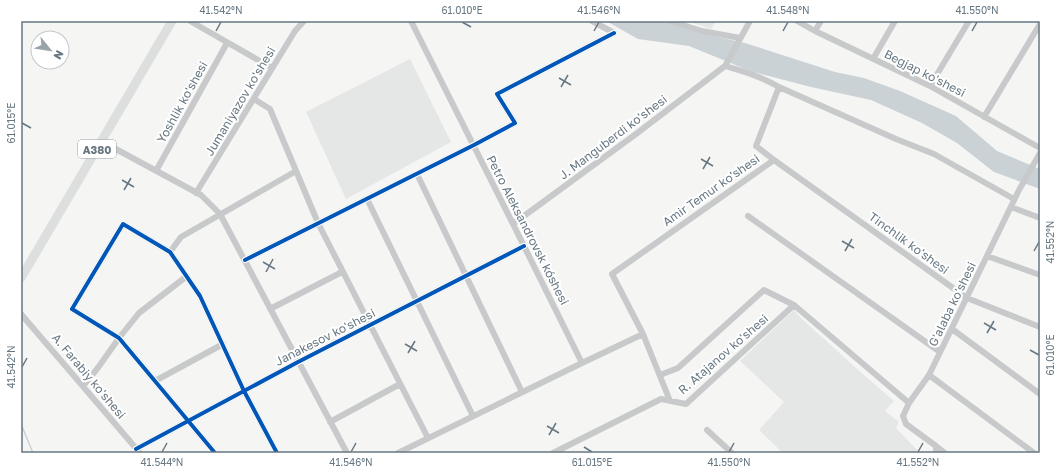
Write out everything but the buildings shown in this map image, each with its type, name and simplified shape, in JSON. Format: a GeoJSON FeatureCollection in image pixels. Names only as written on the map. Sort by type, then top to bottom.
{"type":"FeatureCollection","features":[{"type":"Feature","properties":{"kind":"highway","name":"A380"},"geometry":{"type":"LineString","coordinates":[[21,278],[172,21]]}},
{"type":"Feature","properties":{"kind":"street"},"geometry":{"type":"LineString","coordinates":[[190,21],[272,68]]}},
{"type":"Feature","properties":{"kind":"street","name":"Jumaniyazov ko'shesi"},"geometry":{"type":"LineString","coordinates":[[196,193],[295,31],[304,21]]}},
{"type":"Feature","properties":{"kind":"street","name":"Petro Aleksandrovsk kóshesi"},"geometry":{"type":"LineString","coordinates":[[410,21],[474,145],[582,363]]}},
{"type":"Feature","properties":{"kind":"street"},"geometry":{"type":"LineString","coordinates":[[245,260],[515,123],[497,94],[614,33],[592,21]]}},
{"type":"Feature","properties":{"kind":"street"},"geometry":{"type":"LineString","coordinates":[[670,21],[702,31],[739,39]]}},
{"type":"Feature","properties":{"kind":"street"},"geometry":{"type":"LineString","coordinates":[[750,21],[726,64],[763,78],[779,87],[896,139],[934,154],[1014,199]]}},
{"type":"Feature","properties":{"kind":"street","name":"Begjap ko'shesi"},"geometry":{"type":"LineString","coordinates":[[797,21],[930,86],[1040,148]]}},
{"type":"Feature","properties":{"kind":"street"},"geometry":{"type":"LineString","coordinates":[[815,31],[820,21]]}},
{"type":"Feature","properties":{"kind":"street"},"geometry":{"type":"LineString","coordinates":[[873,59],[895,21]]}},
{"type":"Feature","properties":{"kind":"street"},"geometry":{"type":"LineString","coordinates":[[930,86],[969,21]]}},
{"type":"Feature","properties":{"kind":"street"},"geometry":{"type":"LineString","coordinates":[[984,117],[1040,24]]}},
{"type":"Feature","properties":{"kind":"street","name":"Yoshlik ko'shesi"},"geometry":{"type":"LineString","coordinates":[[156,171],[228,43]]}},
{"type":"Feature","properties":{"kind":"street","name":"J. Manguberdi ko'shesi"},"geometry":{"type":"LineString","coordinates":[[513,224],[636,134],[726,64]]}},
{"type":"Feature","properties":{"kind":"street","name":"Amir Temur ko'shesi"},"geometry":{"type":"LineString","coordinates":[[643,334],[612,274],[774,160],[756,146],[779,87]]}},
{"type":"Feature","properties":{"kind":"street"},"geometry":{"type":"LineString","coordinates":[[254,99],[270,109],[318,223],[428,438]]}},
{"type":"Feature","properties":{"kind":"street"},"geometry":{"type":"LineString","coordinates":[[102,141],[201,195],[220,214],[346,453]]}},
{"type":"Feature","properties":{"kind":"street","name":"G'alaba ko'shesi"},"geometry":{"type":"LineString","coordinates":[[936,450],[906,424],[903,416],[909,403],[930,375],[1014,199],[1040,153]]}},
{"type":"Feature","properties":{"kind":"street","name":"Tinchlik ko'shesi"},"geometry":{"type":"LineString","coordinates":[[774,160],[967,298],[1040,327]]}},
{"type":"Feature","properties":{"kind":"street"},"geometry":{"type":"LineString","coordinates":[[170,252],[181,237],[296,171]]}},
{"type":"Feature","properties":{"kind":"street"},"geometry":{"type":"LineString","coordinates":[[417,174],[522,392]]}},
{"type":"Feature","properties":{"kind":"street"},"geometry":{"type":"LineString","coordinates":[[367,198],[473,416]]}},
{"type":"Feature","properties":{"kind":"street"},"geometry":{"type":"LineString","coordinates":[[1011,207],[1040,218]]}},
{"type":"Feature","properties":{"kind":"street"},"geometry":{"type":"LineString","coordinates":[[748,216],[940,352]]}},
{"type":"Feature","properties":{"kind":"street"},"geometry":{"type":"LineString","coordinates":[[215,453],[119,338],[72,309],[122,224],[170,252],[187,276],[200,296],[244,391],[277,453]]}},
{"type":"Feature","properties":{"kind":"street","name":"Janakesov ko'shesi"},"geometry":{"type":"LineString","coordinates":[[138,451],[188,421],[298,362],[524,246]]}},
{"type":"Feature","properties":{"kind":"street"},"geometry":{"type":"LineString","coordinates":[[987,256],[1040,275]]}},
{"type":"Feature","properties":{"kind":"street"},"geometry":{"type":"LineString","coordinates":[[270,309],[342,272]]}},
{"type":"Feature","properties":{"kind":"street"},"geometry":{"type":"LineString","coordinates":[[83,386],[98,369],[119,338],[140,313],[187,276]]}},
{"type":"Feature","properties":{"kind":"street"},"geometry":{"type":"LineString","coordinates":[[660,375],[678,368],[764,290],[794,305],[909,403]]}},
{"type":"Feature","properties":{"kind":"street","name":"R. Atajanov ko'shesi"},"geometry":{"type":"LineString","coordinates":[[553,453],[661,399],[686,404],[794,305]]}},
{"type":"Feature","properties":{"kind":"street","name":"A. Farabiy ko'shesi"},"geometry":{"type":"LineString","coordinates":[[21,314],[138,451]]}},
{"type":"Feature","properties":{"kind":"street"},"geometry":{"type":"LineString","coordinates":[[952,329],[1040,394]]}},
{"type":"Feature","properties":{"kind":"street"},"geometry":{"type":"LineString","coordinates":[[398,453],[643,334],[670,401]]}},
{"type":"Feature","properties":{"kind":"street"},"geometry":{"type":"LineString","coordinates":[[155,381],[223,344]]}},
{"type":"Feature","properties":{"kind":"street"},"geometry":{"type":"LineString","coordinates":[[930,375],[1034,453]]}},
{"type":"Feature","properties":{"kind":"street"},"geometry":{"type":"LineString","coordinates":[[330,422],[400,384]]}},
{"type":"Feature","properties":{"kind":"street"},"geometry":{"type":"LineString","coordinates":[[707,430],[732,453]]}},
{"type":"Feature","properties":{"kind":"street"},"geometry":{"type":"LineString","coordinates":[[936,450],[945,453]]}},
{"type":"Feature","properties":{"kind":"shaded area"},"geometry":{"type":"Polygon","coordinates":[[[606,21],[663,21],[700,33],[745,43],[835,72],[864,78],[900,91],[956,116],[997,151],[1040,169],[1040,189],[994,172],[957,143],[922,123],[871,100],[811,87],[750,71],[689,46],[638,39],[606,21]]]}},
{"type":"Feature","properties":{"kind":"shaded area"},"geometry":{"type":"Polygon","coordinates":[[[687,21],[716,21],[711,29],[687,21]]]}},
{"type":"Feature","properties":{"kind":"shaded area"},"geometry":{"type":"Polygon","coordinates":[[[410,59],[451,142],[346,199],[306,112],[410,59]]]}},
{"type":"Feature","properties":{"kind":"shaded area"},"geometry":{"type":"Polygon","coordinates":[[[794,310],[802,319],[894,401],[885,411],[899,422],[896,428],[920,453],[783,453],[759,430],[784,402],[740,361],[794,310]]]}},
{"type":"Feature","properties":{"kind":"waterway"},"geometry":{"type":"LineString","coordinates":[[21,424],[33,453]]}},
{"type":"Feature","properties":{"kind":"cycle path"},"geometry":{"type":"LineString","coordinates":[[245,260],[515,123],[497,94],[614,33]]}},
{"type":"Feature","properties":{"kind":"cycle path"},"geometry":{"type":"LineString","coordinates":[[215,453],[119,338],[72,309],[123,224],[170,252],[200,296],[244,391],[277,453]]}},
{"type":"Feature","properties":{"kind":"cycle path"},"geometry":{"type":"LineString","coordinates":[[136,449],[298,362],[524,246]]}}]}
